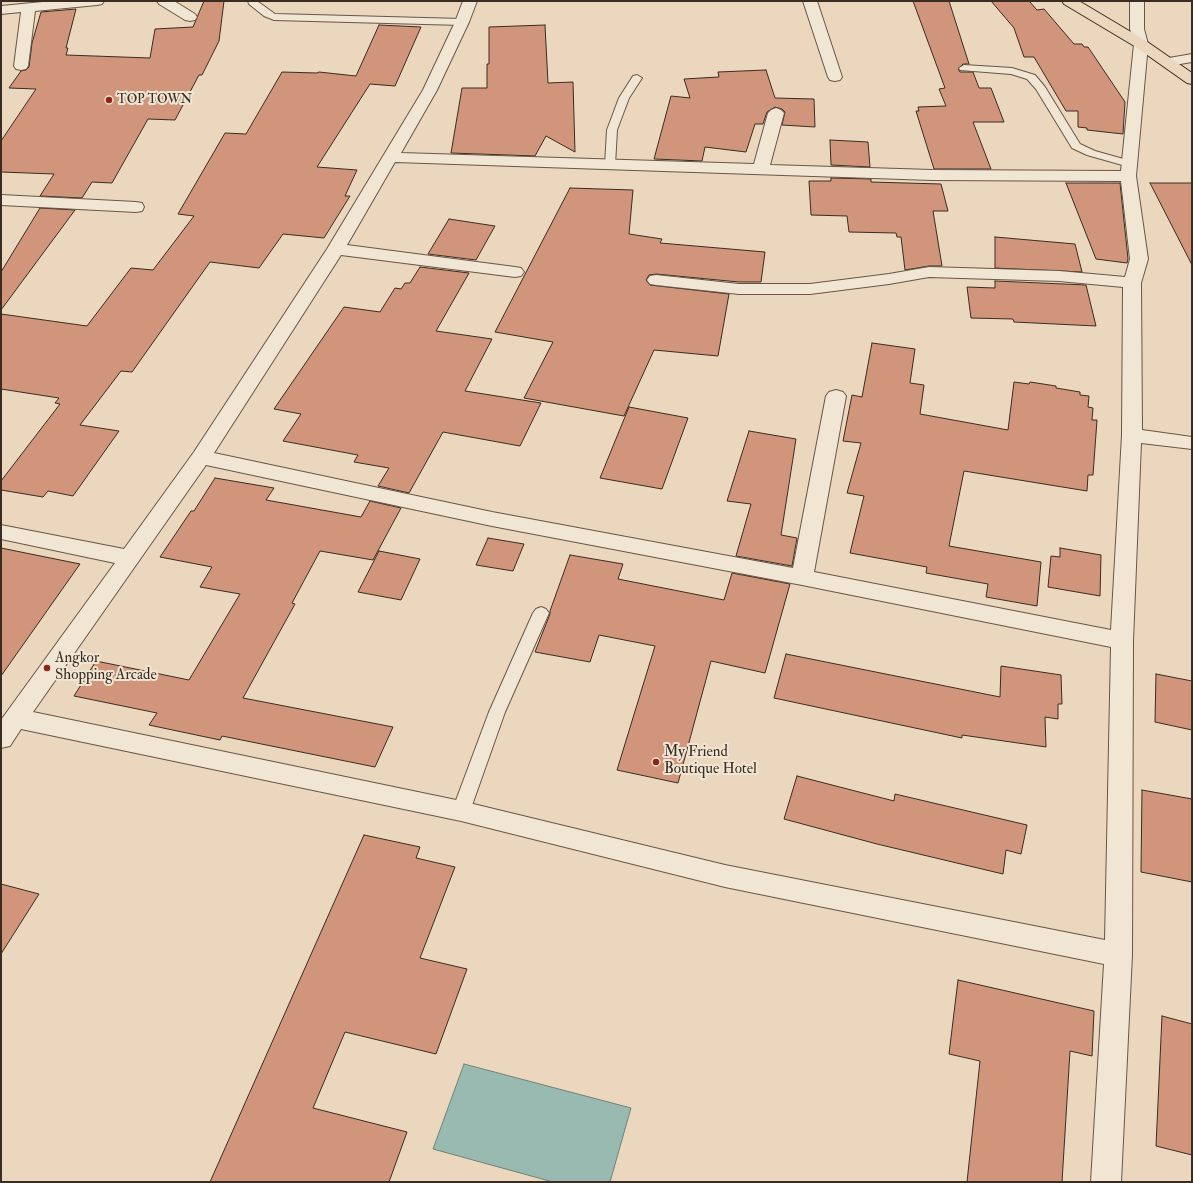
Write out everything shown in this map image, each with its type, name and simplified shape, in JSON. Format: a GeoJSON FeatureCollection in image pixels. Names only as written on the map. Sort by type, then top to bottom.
{"type":"FeatureCollection","features":[{"type":"Feature","properties":{"kind":"highway"},"geometry":{"type":"LineString","coordinates":[[1069,1],[1141,44],[1192,80]]}},
{"type":"Feature","properties":{"kind":"street"},"geometry":{"type":"LineString","coordinates":[[1,10],[23,6],[93,1]]}},
{"type":"Feature","properties":{"kind":"street"},"geometry":{"type":"LineString","coordinates":[[164,1],[190,17]]}},
{"type":"Feature","properties":{"kind":"street"},"geometry":{"type":"LineString","coordinates":[[470,1],[462,22],[430,90],[336,249],[201,456],[8,729],[461,811],[725,876],[1118,955]]}},
{"type":"Feature","properties":{"kind":"street"},"geometry":{"type":"LineString","coordinates":[[810,1],[835,77]]}},
{"type":"Feature","properties":{"kind":"street"},"geometry":{"type":"LineString","coordinates":[[1106,1182],[1118,955],[1122,641],[1132,435],[1132,283],[1139,259],[1129,170],[1141,44],[1137,29],[1137,1]]}},
{"type":"Feature","properties":{"kind":"street"},"geometry":{"type":"LineString","coordinates":[[21,66],[23,6]]}},
{"type":"Feature","properties":{"kind":"street"},"geometry":{"type":"LineString","coordinates":[[1168,62],[1192,58]]}},
{"type":"Feature","properties":{"kind":"street"},"geometry":{"type":"LineString","coordinates":[[761,168],[776,113]]}},
{"type":"Feature","properties":{"kind":"street"},"geometry":{"type":"LineString","coordinates":[[391,157],[610,165],[761,168],[932,175],[1129,170]]}},
{"type":"Feature","properties":{"kind":"street"},"geometry":{"type":"LineString","coordinates":[[1,200],[136,207]]}},
{"type":"Feature","properties":{"kind":"street"},"geometry":{"type":"LineString","coordinates":[[336,249],[515,272]]}},
{"type":"Feature","properties":{"kind":"street"},"geometry":{"type":"LineString","coordinates":[[656,280],[739,289],[810,289],[889,279],[929,272],[1060,276],[1132,283]]}},
{"type":"Feature","properties":{"kind":"street"},"geometry":{"type":"LineString","coordinates":[[802,577],[836,396]]}},
{"type":"Feature","properties":{"kind":"street"},"geometry":{"type":"LineString","coordinates":[[1132,435],[1192,442]]}},
{"type":"Feature","properties":{"kind":"street"},"geometry":{"type":"LineString","coordinates":[[201,456],[492,519],[802,577],[1122,641]]}},
{"type":"Feature","properties":{"kind":"street"},"geometry":{"type":"LineString","coordinates":[[1,532],[129,558]]}},
{"type":"Feature","properties":{"kind":"lane"},"geometry":{"type":"LineString","coordinates":[[252,2],[266,14],[274,17],[462,22]]}},
{"type":"Feature","properties":{"kind":"lane"},"geometry":{"type":"LineString","coordinates":[[964,68],[1012,71],[1031,77],[1040,86],[1076,146],[1129,170]]}},
{"type":"Feature","properties":{"kind":"lane"},"geometry":{"type":"LineString","coordinates":[[610,165],[612,130],[624,98],[637,78]]}},
{"type":"Feature","properties":{"kind":"lane"},"geometry":{"type":"LineString","coordinates":[[461,811],[497,712],[542,613]]}},
{"type":"Feature","properties":{"kind":"water"},"geometry":{"type":"Polygon","coordinates":[[[464,1064],[631,1108],[610,1182],[553,1182],[433,1149],[464,1064]]]}},
{"type":"Feature","properties":{"kind":"building"},"geometry":{"type":"Polygon","coordinates":[[[204,1],[224,1],[219,41],[202,75],[199,75],[175,120],[148,119],[112,183],[92,182],[82,198],[40,196],[54,174],[1,172],[1,141],[36,89],[9,88],[21,71],[26,70],[29,67],[32,43],[41,12],[76,9],[66,48],[68,48],[66,55],[150,58],[155,29],[193,27],[204,1]]]}},
{"type":"Feature","properties":{"kind":"building"},"geometry":{"type":"Polygon","coordinates":[[[913,1],[949,1],[969,64],[963,64],[958,69],[960,72],[973,72],[979,88],[991,88],[1004,122],[973,122],[991,169],[934,169],[916,111],[919,111],[918,107],[946,106],[939,89],[945,88],[913,1]]]}},
{"type":"Feature","properties":{"kind":"building"},"geometry":{"type":"Polygon","coordinates":[[[991,1],[1029,1],[1037,10],[1044,9],[1074,44],[1082,44],[1084,47],[1088,47],[1125,102],[1123,134],[1087,130],[1087,128],[1078,127],[1078,111],[1066,111],[1034,57],[1024,57],[1014,28],[991,1]]]}},
{"type":"Feature","properties":{"kind":"building"},"geometry":{"type":"Polygon","coordinates":[[[379,25],[421,27],[395,86],[370,84],[317,167],[357,170],[345,196],[350,196],[324,238],[283,234],[259,268],[210,262],[132,372],[121,371],[80,425],[119,431],[73,496],[48,491],[43,497],[1,490],[1,481],[60,404],[55,403],[59,398],[1,389],[1,314],[87,326],[131,268],[153,270],[194,216],[178,214],[225,133],[246,134],[282,72],[319,72],[356,76],[379,25]]]}},
{"type":"Feature","properties":{"kind":"building"},"geometry":{"type":"Polygon","coordinates":[[[545,25],[548,83],[573,82],[575,152],[546,136],[535,156],[451,153],[462,88],[487,88],[487,64],[489,64],[489,27],[545,25]]]}},
{"type":"Feature","properties":{"kind":"building"},"geometry":{"type":"Polygon","coordinates":[[[766,70],[775,98],[814,99],[815,127],[782,125],[785,112],[782,109],[775,107],[767,112],[763,124],[755,124],[746,152],[705,147],[702,161],[654,159],[671,96],[690,98],[684,79],[719,77],[718,72],[766,70]]]}},
{"type":"Feature","properties":{"kind":"building"},"geometry":{"type":"Polygon","coordinates":[[[830,140],[868,142],[870,167],[831,165],[830,140]]]}},
{"type":"Feature","properties":{"kind":"building"},"geometry":{"type":"Polygon","coordinates":[[[831,178],[871,179],[871,182],[941,184],[948,211],[933,211],[942,266],[929,266],[905,270],[901,237],[897,237],[896,233],[849,232],[847,216],[811,215],[809,181],[831,181],[831,178]]]}},
{"type":"Feature","properties":{"kind":"building"},"geometry":{"type":"Polygon","coordinates":[[[1066,183],[1120,183],[1128,259],[1127,263],[1096,259],[1066,183]]]}},
{"type":"Feature","properties":{"kind":"building"},"geometry":{"type":"Polygon","coordinates":[[[1150,183],[1192,183],[1192,265],[1150,183]]]}},
{"type":"Feature","properties":{"kind":"building"},"geometry":{"type":"Polygon","coordinates":[[[570,188],[633,190],[629,234],[662,239],[660,243],[765,252],[761,282],[739,282],[656,274],[649,275],[646,280],[650,285],[729,294],[718,356],[654,350],[624,416],[524,398],[553,342],[495,332],[570,188]]]}},
{"type":"Feature","properties":{"kind":"building"},"geometry":{"type":"Polygon","coordinates":[[[40,208],[75,210],[1,310],[1,272],[40,208]]]}},
{"type":"Feature","properties":{"kind":"building"},"geometry":{"type":"Polygon","coordinates":[[[449,219],[495,226],[476,260],[428,254],[449,219]]]}},
{"type":"Feature","properties":{"kind":"building"},"geometry":{"type":"Polygon","coordinates":[[[995,237],[1075,244],[1082,272],[995,268],[995,237]]]}},
{"type":"Feature","properties":{"kind":"building"},"geometry":{"type":"Polygon","coordinates":[[[420,267],[469,273],[436,331],[492,339],[465,391],[541,403],[520,446],[443,432],[409,493],[378,486],[389,468],[354,462],[358,455],[283,441],[301,414],[274,409],[344,307],[380,312],[395,288],[401,289],[405,283],[410,283],[420,267]]]}},
{"type":"Feature","properties":{"kind":"building"},"geometry":{"type":"Polygon","coordinates":[[[995,281],[1086,285],[1096,326],[1014,322],[1013,319],[971,318],[967,287],[995,288],[995,281]]]}},
{"type":"Feature","properties":{"kind":"building"},"geometry":{"type":"Polygon","coordinates":[[[872,343],[915,349],[910,383],[924,385],[920,414],[1008,430],[1014,382],[1029,384],[1030,382],[1056,386],[1056,388],[1080,392],[1080,395],[1089,396],[1088,407],[1093,408],[1092,420],[1097,420],[1093,475],[1088,475],[1087,491],[964,471],[949,546],[1041,562],[1037,606],[986,597],[988,584],[926,573],[927,567],[850,553],[864,496],[847,493],[861,443],[843,441],[852,395],[862,397],[872,343]]]}},
{"type":"Feature","properties":{"kind":"building"},"geometry":{"type":"Polygon","coordinates":[[[629,407],[688,418],[662,489],[600,478],[629,407]]]}},
{"type":"Feature","properties":{"kind":"building"},"geometry":{"type":"Polygon","coordinates":[[[749,431],[796,439],[781,535],[797,538],[792,566],[736,556],[751,504],[727,501],[749,431]]]}},
{"type":"Feature","properties":{"kind":"building"},"geometry":{"type":"Polygon","coordinates":[[[215,478],[274,488],[266,500],[361,517],[370,501],[401,508],[373,560],[320,551],[292,603],[295,604],[243,698],[393,727],[375,767],[222,736],[220,740],[149,725],[157,713],[74,696],[96,661],[189,680],[240,594],[200,587],[212,567],[160,557],[191,511],[194,511],[215,478]]]}},
{"type":"Feature","properties":{"kind":"building"},"geometry":{"type":"Polygon","coordinates":[[[488,538],[524,544],[513,571],[476,565],[488,538]]]}},
{"type":"Feature","properties":{"kind":"building"},"geometry":{"type":"Polygon","coordinates":[[[1,548],[80,564],[1,676],[1,548]]]}},
{"type":"Feature","properties":{"kind":"building"},"geometry":{"type":"Polygon","coordinates":[[[1060,548],[1101,555],[1100,596],[1048,587],[1051,556],[1060,557],[1060,548]]]}},
{"type":"Feature","properties":{"kind":"building"},"geometry":{"type":"Polygon","coordinates":[[[379,551],[420,559],[401,600],[358,592],[379,551]]]}},
{"type":"Feature","properties":{"kind":"building"},"geometry":{"type":"Polygon","coordinates":[[[570,555],[623,564],[618,579],[724,600],[732,573],[790,584],[765,673],[711,661],[678,783],[617,770],[655,646],[599,635],[590,662],[535,652],[550,614],[570,555]]]}},
{"type":"Feature","properties":{"kind":"building"},"geometry":{"type":"Polygon","coordinates":[[[786,654],[1000,697],[1001,666],[1061,675],[1062,704],[1058,704],[1058,719],[1045,717],[1046,747],[962,735],[962,738],[774,698],[786,654]]]}},
{"type":"Feature","properties":{"kind":"building"},"geometry":{"type":"Polygon","coordinates":[[[1156,674],[1192,681],[1192,730],[1155,722],[1156,674]]]}},
{"type":"Feature","properties":{"kind":"building"},"geometry":{"type":"Polygon","coordinates":[[[797,776],[894,801],[895,794],[1027,825],[1021,854],[1006,850],[1003,874],[877,844],[784,819],[797,776]]]}},
{"type":"Feature","properties":{"kind":"building"},"geometry":{"type":"Polygon","coordinates":[[[1142,790],[1192,799],[1192,882],[1141,872],[1142,790]]]}},
{"type":"Feature","properties":{"kind":"building"},"geometry":{"type":"Polygon","coordinates":[[[364,835],[420,847],[416,858],[455,867],[420,958],[467,969],[436,1054],[345,1032],[313,1108],[407,1132],[389,1182],[210,1182],[364,835]]]}},
{"type":"Feature","properties":{"kind":"building"},"geometry":{"type":"Polygon","coordinates":[[[1,884],[39,894],[1,954],[1,884]]]}},
{"type":"Feature","properties":{"kind":"building"},"geometry":{"type":"Polygon","coordinates":[[[958,980],[1094,1011],[1092,1056],[1070,1051],[1062,1182],[967,1182],[980,1061],[949,1054],[958,980]]]}},
{"type":"Feature","properties":{"kind":"building"},"geometry":{"type":"Polygon","coordinates":[[[1162,1016],[1192,1024],[1192,1155],[1156,1146],[1162,1016]]]}},
{"type":"Feature","properties":{"kind":"place","name":"TOP TOWN"},"geometry":{"type":"Point","coordinates":[109,100]}},
{"type":"Feature","properties":{"kind":"place","name":"Angkor Shopping Arcade"},"geometry":{"type":"Point","coordinates":[47,668]}},
{"type":"Feature","properties":{"kind":"place","name":"My Friend Boutique Hotel"},"geometry":{"type":"Point","coordinates":[656,762]}}]}
